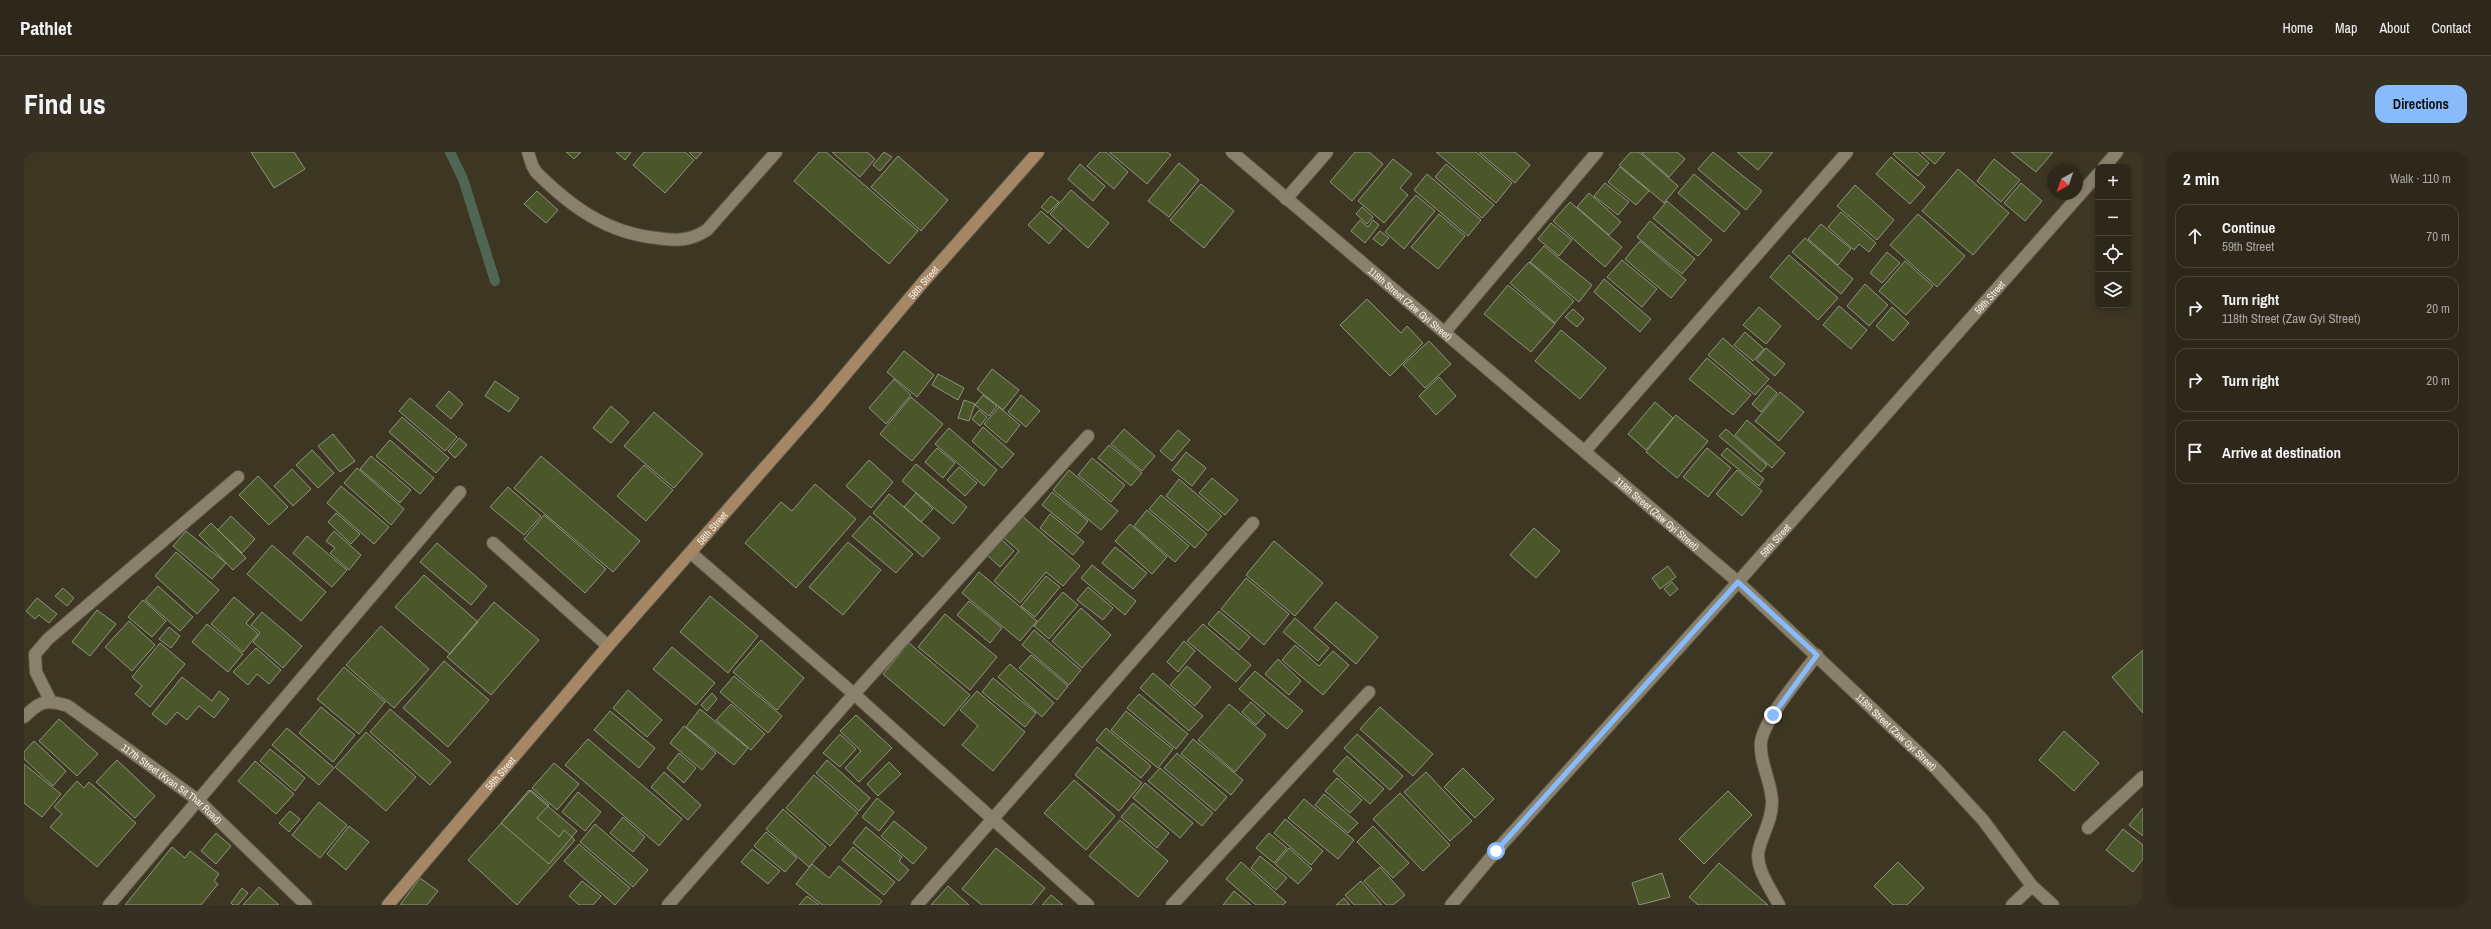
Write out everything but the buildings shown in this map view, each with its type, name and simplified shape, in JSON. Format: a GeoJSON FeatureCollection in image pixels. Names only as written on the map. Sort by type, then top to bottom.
{"type":"FeatureCollection","features":[{"type":"Feature","properties":{"kind":"main road","name":"58th Street"},"geometry":{"type":"LineString","coordinates":[[388,905],[608,646],[849,372],[924,281],[1038,152]]}},
{"type":"Feature","properties":{"kind":"street"},"geometry":{"type":"LineString","coordinates":[[528,152],[536,172],[572,205],[594,219],[619,231],[644,237],[681,241],[696,237],[707,230],[776,152]]}},
{"type":"Feature","properties":{"kind":"street","name":"118th Street (Zaw Gyi Street)"},"geometry":{"type":"LineString","coordinates":[[1232,152],[1738,582],[1936,769],[1983,820],[2032,886],[2053,905]]}},
{"type":"Feature","properties":{"kind":"street"},"geometry":{"type":"LineString","coordinates":[[1286,199],[1327,152]]}},
{"type":"Feature","properties":{"kind":"street"},"geometry":{"type":"LineString","coordinates":[[1445,332],[1597,152]]}},
{"type":"Feature","properties":{"kind":"street"},"geometry":{"type":"LineString","coordinates":[[1585,451],[1847,152]]}},
{"type":"Feature","properties":{"kind":"street"},"geometry":{"type":"LineString","coordinates":[[2107,164],[2117,152]]}},
{"type":"Feature","properties":{"kind":"street","name":"59th Street"},"geometry":{"type":"LineString","coordinates":[[1451,905],[1496,851],[1640,689],[1738,582],[2095,177]]}},
{"type":"Feature","properties":{"kind":"street"},"geometry":{"type":"LineString","coordinates":[[668,905],[854,694],[1088,436]]}},
{"type":"Feature","properties":{"kind":"street"},"geometry":{"type":"LineString","coordinates":[[24,717],[35,705],[50,700],[36,672],[35,654],[48,639],[238,477]]}},
{"type":"Feature","properties":{"kind":"street"},"geometry":{"type":"LineString","coordinates":[[109,905],[199,801],[460,492]]}},
{"type":"Feature","properties":{"kind":"street"},"geometry":{"type":"LineString","coordinates":[[917,905],[991,819],[1253,523]]}},
{"type":"Feature","properties":{"kind":"street"},"geometry":{"type":"LineString","coordinates":[[494,543],[608,646]]}},
{"type":"Feature","properties":{"kind":"street"},"geometry":{"type":"LineString","coordinates":[[691,552],[854,694],[1088,905]]}},
{"type":"Feature","properties":{"kind":"street"},"geometry":{"type":"LineString","coordinates":[[1779,905],[1759,866],[1758,850],[1769,824],[1772,801],[1764,770],[1761,742],[1773,715],[1817,655]]}},
{"type":"Feature","properties":{"kind":"street"},"geometry":{"type":"LineString","coordinates":[[1172,905],[1369,692]]}},
{"type":"Feature","properties":{"kind":"street","name":"117th Street (Kyan Sit Thar Road)"},"geometry":{"type":"LineString","coordinates":[[50,700],[68,706],[199,801],[306,905]]}},
{"type":"Feature","properties":{"kind":"street"},"geometry":{"type":"LineString","coordinates":[[2088,828],[2143,777]]}},
{"type":"Feature","properties":{"kind":"street"},"geometry":{"type":"LineString","coordinates":[[2012,905],[2032,886]]}},
{"type":"Feature","properties":{"kind":"waterway"},"geometry":{"type":"LineString","coordinates":[[450,152],[463,179],[495,281]]}},
{"type":"Feature","properties":{"kind":"route"},"geometry":{"type":"LineString","coordinates":[[1496,851],[1640,689],[1738,582],[1817,655],[1773,715]]}}]}
